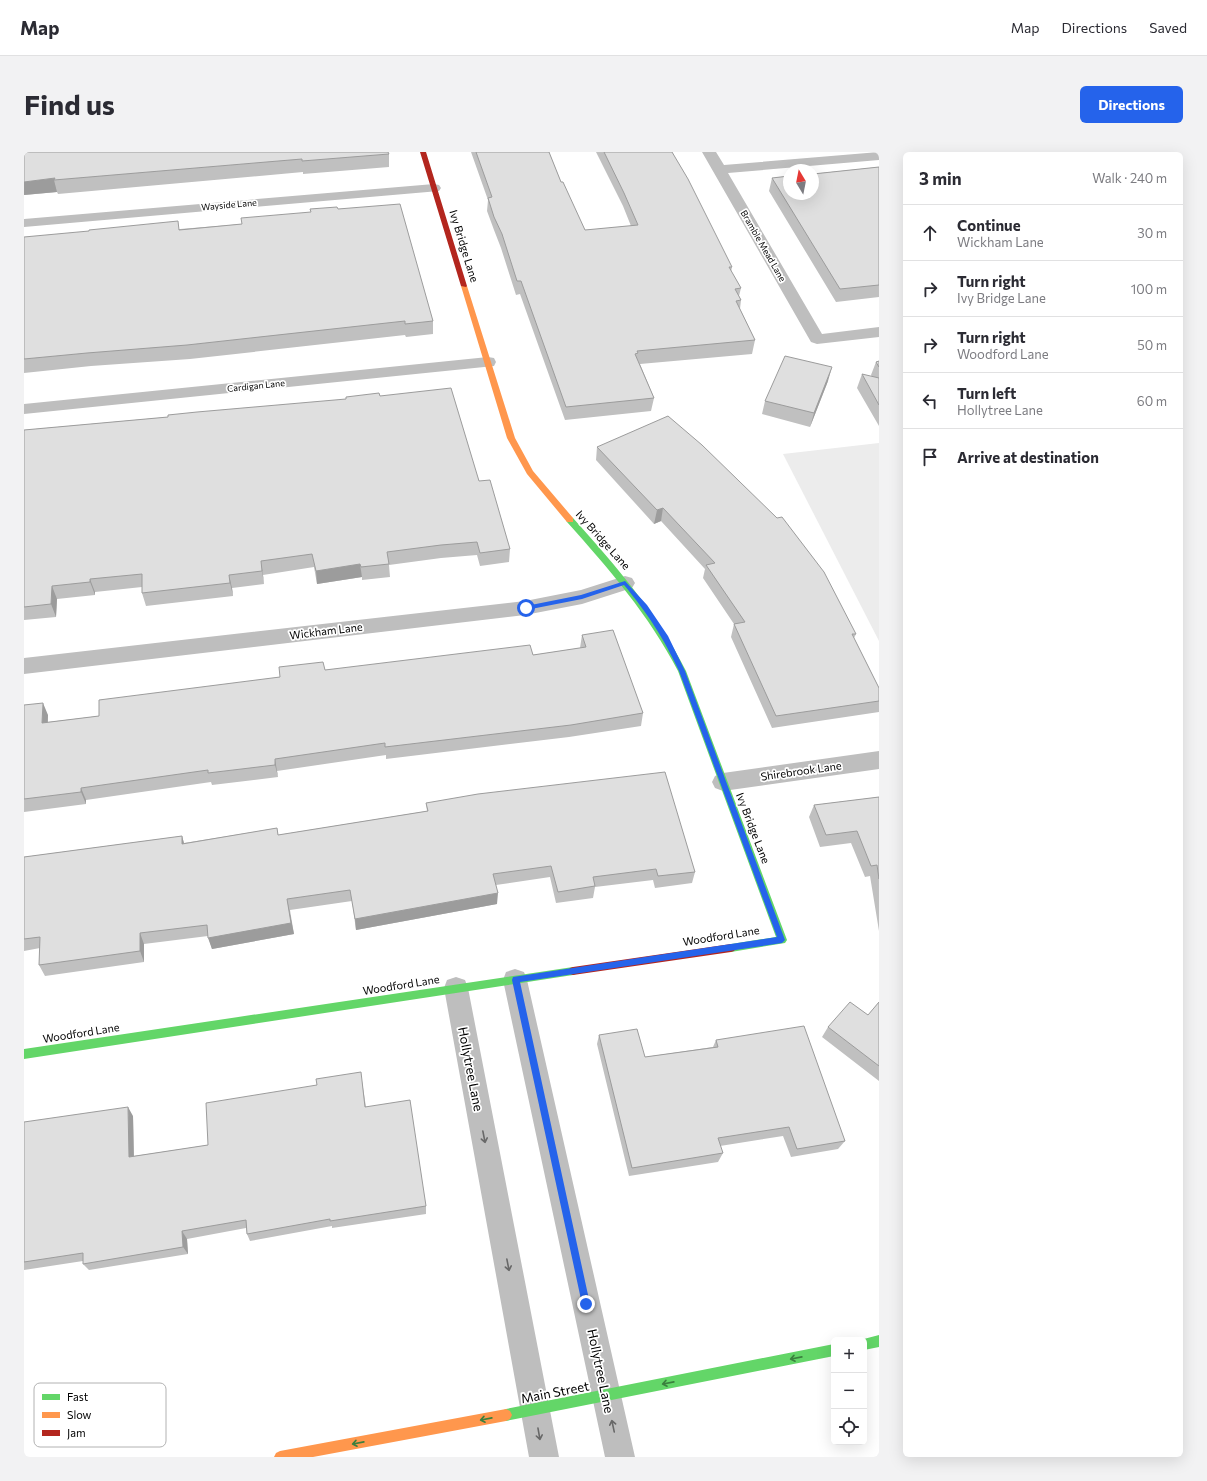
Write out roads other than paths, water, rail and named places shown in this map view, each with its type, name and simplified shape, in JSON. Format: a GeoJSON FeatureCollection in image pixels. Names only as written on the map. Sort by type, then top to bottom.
{"type":"FeatureCollection","features":[{"type":"Feature","properties":{"kind":"street","name":"Ivy Bridge Lane"},"geometry":{"type":"LineString","coordinates":[[423,152],[512,438],[523,463],[541,488],[654,618],[676,657],[782,940]]}},
{"type":"Feature","properties":{"kind":"street","name":"Bramble Mead Lane"},"geometry":{"type":"LineString","coordinates":[[709,152],[817,339],[879,332]]}},
{"type":"Feature","properties":{"kind":"street"},"geometry":{"type":"LineString","coordinates":[[719,170],[879,156]]}},
{"type":"Feature","properties":{"kind":"street","name":"Wayside Lane"},"geometry":{"type":"LineString","coordinates":[[24,223],[434,188]]}},
{"type":"Feature","properties":{"kind":"street","name":"Cardigan Lane"},"geometry":{"type":"LineString","coordinates":[[24,410],[488,362]]}},
{"type":"Feature","properties":{"kind":"street","name":"Wickham Lane"},"geometry":{"type":"LineString","coordinates":[[24,666],[526,608],[582,597],[625,583]]}},
{"type":"Feature","properties":{"kind":"street","name":"Shirebrook Lane"},"geometry":{"type":"LineString","coordinates":[[723,782],[879,760]]}},
{"type":"Feature","properties":{"kind":"street","name":"Woodford Lane"},"geometry":{"type":"LineString","coordinates":[[24,1054],[782,940]]}},
{"type":"Feature","properties":{"kind":"street","name":"Hollytree Lane"},"geometry":{"type":"LineString","coordinates":[[515,980],[620,1457]]}},
{"type":"Feature","properties":{"kind":"street","name":"Hollytree Lane"},"geometry":{"type":"LineString","coordinates":[[456,988],[544,1457]]}},
{"type":"Feature","properties":{"kind":"street"},"geometry":{"type":"LineString","coordinates":[[867,1343],[879,1341]]}},
{"type":"Feature","properties":{"kind":"street","name":"Main Street"},"geometry":{"type":"LineString","coordinates":[[280,1457],[535,1410],[831,1351]]}}]}
